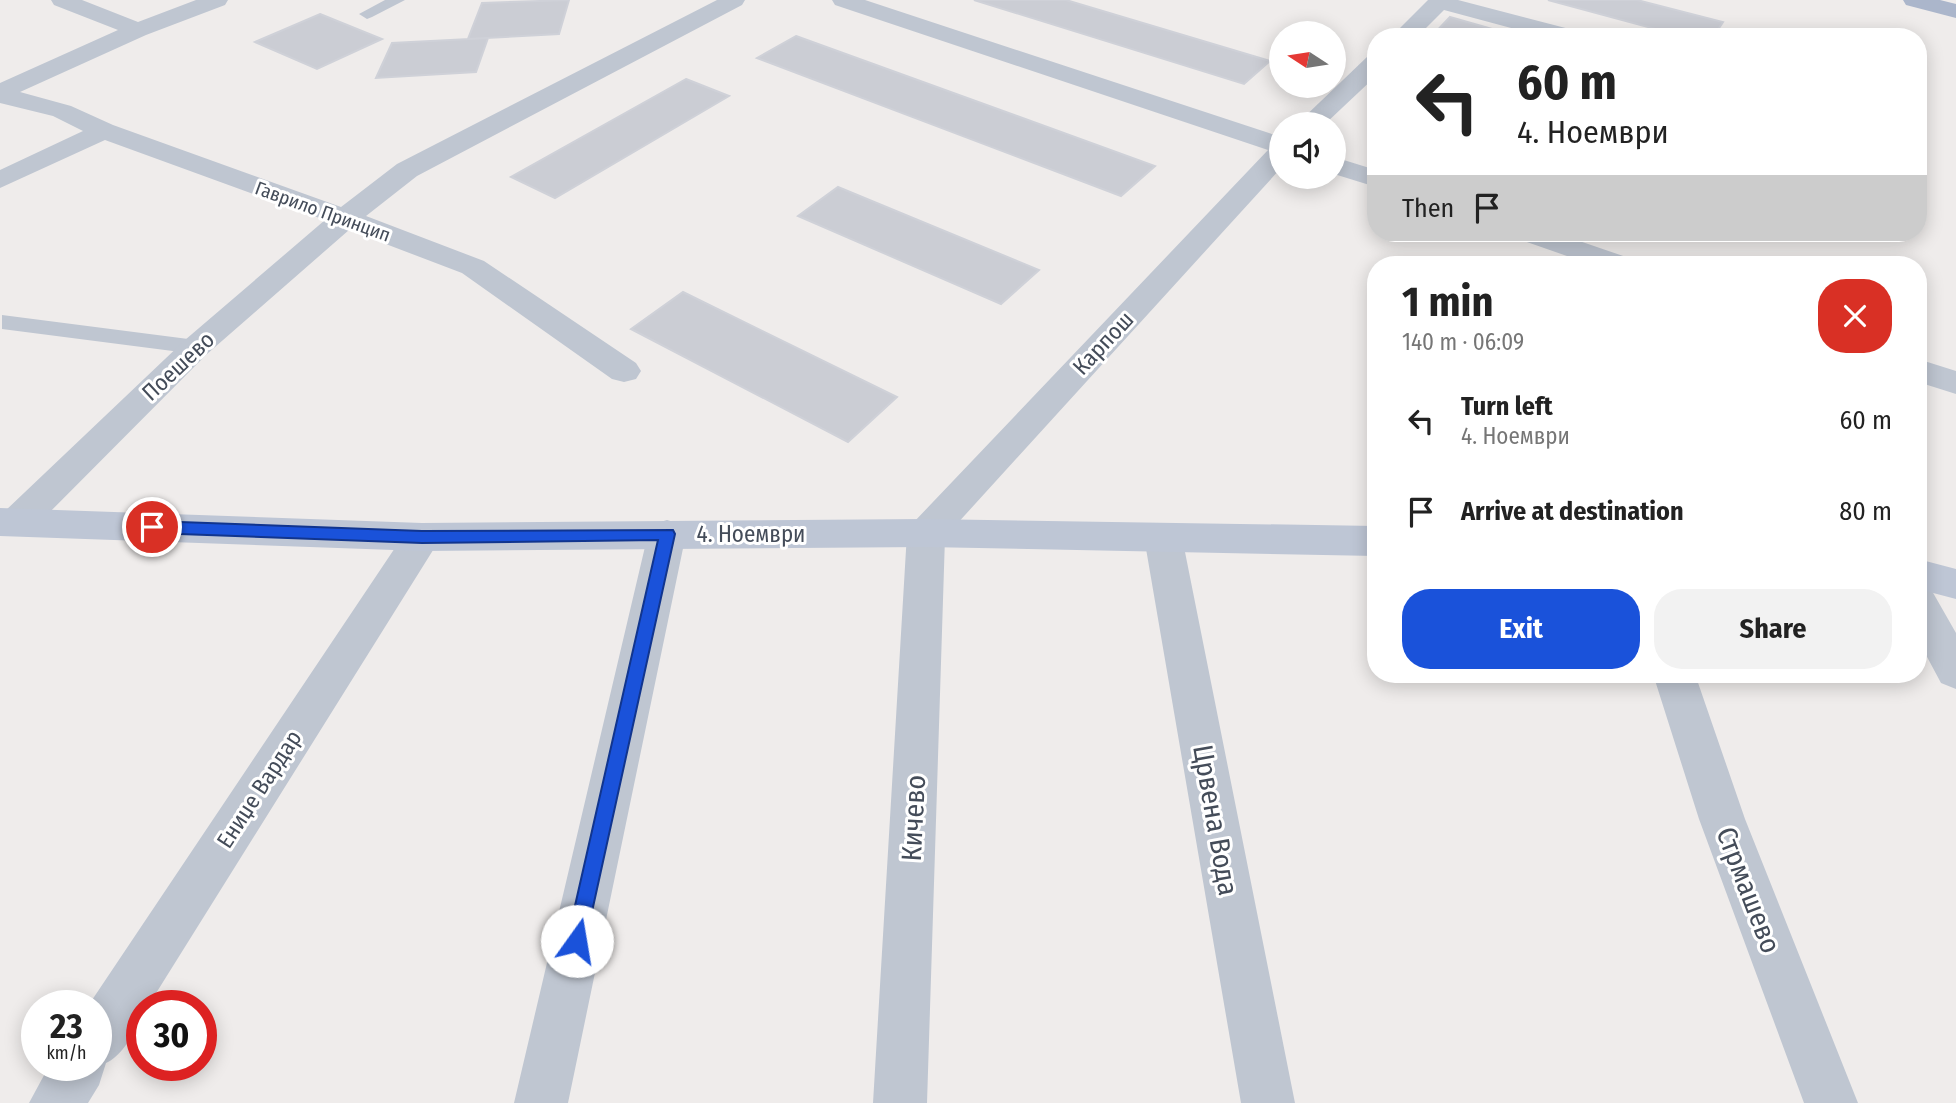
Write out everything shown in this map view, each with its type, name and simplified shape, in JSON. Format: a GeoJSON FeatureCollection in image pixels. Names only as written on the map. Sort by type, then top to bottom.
{"type":"FeatureCollection","features":[{"type":"Feature","properties":{"kind":"main road"},"geometry":{"type":"LineString","coordinates":[[1914,0],[1956,11]]}},
{"type":"Feature","properties":{"kind":"street"},"geometry":{"type":"LineString","coordinates":[[62,0],[138,30]]}},
{"type":"Feature","properties":{"kind":"street"},"geometry":{"type":"LineString","coordinates":[[0,94],[138,30],[217,0]]}},
{"type":"Feature","properties":{"kind":"street","name":"Поешево"},"geometry":{"type":"LineString","coordinates":[[8,522],[195,347],[345,218],[407,170],[734,0]]}},
{"type":"Feature","properties":{"kind":"street"},"geometry":{"type":"LineString","coordinates":[[843,0],[1269,142]]}},
{"type":"Feature","properties":{"kind":"street"},"geometry":{"type":"LineString","coordinates":[[1412,28],[1440,1],[1540,28]]}},
{"type":"Feature","properties":{"kind":"street"},"geometry":{"type":"LineString","coordinates":[[1323,112],[1367,70]]}},
{"type":"Feature","properties":{"kind":"street","name":"Гаврило Принцип"},"geometry":{"type":"LineString","coordinates":[[0,94],[62,111],[104,131],[473,267],[624,371]]}},
{"type":"Feature","properties":{"kind":"street"},"geometry":{"type":"LineString","coordinates":[[0,180],[104,131]]}},
{"type":"Feature","properties":{"kind":"street","name":"Карпош"},"geometry":{"type":"LineString","coordinates":[[926,533],[1269,165]]}},
{"type":"Feature","properties":{"kind":"street"},"geometry":{"type":"LineString","coordinates":[[1346,168],[1367,176]]}},
{"type":"Feature","properties":{"kind":"street"},"geometry":{"type":"LineString","coordinates":[[1554,242],[1595,256]]}},
{"type":"Feature","properties":{"kind":"street"},"geometry":{"type":"LineString","coordinates":[[1927,373],[1956,383]]}},
{"type":"Feature","properties":{"kind":"street","name":"4. Ноември"},"geometry":{"type":"LineString","coordinates":[[8,522],[422,537],[926,533],[1367,541]]}},
{"type":"Feature","properties":{"kind":"street","name":"Кичево"},"geometry":{"type":"LineString","coordinates":[[900,1103],[926,533]]}},
{"type":"Feature","properties":{"kind":"street"},"geometry":{"type":"LineString","coordinates":[[541,1103],[667,534]]}},
{"type":"Feature","properties":{"kind":"street","name":"Ениџе Вардар"},"geometry":{"type":"LineString","coordinates":[[112,1016],[422,537]]}},
{"type":"Feature","properties":{"kind":"street","name":"Црвена Вода"},"geometry":{"type":"LineString","coordinates":[[1163,537],[1268,1103]]}},
{"type":"Feature","properties":{"kind":"street"},"geometry":{"type":"LineString","coordinates":[[1927,576],[1956,584]]}},
{"type":"Feature","properties":{"kind":"street"},"geometry":{"type":"LineString","coordinates":[[1927,618],[1956,671]]}},
{"type":"Feature","properties":{"kind":"street","name":"Стрмашево"},"geometry":{"type":"LineString","coordinates":[[1677,683],[1722,818],[1831,1103]]}},
{"type":"Feature","properties":{"kind":"street"},"geometry":{"type":"LineString","coordinates":[[56,1103],[70,1081]]}},
{"type":"Feature","properties":{"kind":"lane"},"geometry":{"type":"LineString","coordinates":[[367,14],[397,0]]}},
{"type":"Feature","properties":{"kind":"lane"},"geometry":{"type":"LineString","coordinates":[[2,322],[195,347]]}},
{"type":"Feature","properties":{"kind":"building"},"geometry":{"type":"Polygon","coordinates":[[[569,0],[559,34],[468,39],[482,3],[569,0]]]}},
{"type":"Feature","properties":{"kind":"building"},"geometry":{"type":"Polygon","coordinates":[[[974,0],[1066,0],[1269,61],[1244,84],[974,0]]]}},
{"type":"Feature","properties":{"kind":"building"},"geometry":{"type":"Polygon","coordinates":[[[1548,0],[1637,0],[1723,22],[1719,28],[1652,28],[1548,0]]]}},
{"type":"Feature","properties":{"kind":"building"},"geometry":{"type":"Polygon","coordinates":[[[320,14],[382,39],[317,69],[255,42],[320,14]]]}},
{"type":"Feature","properties":{"kind":"building"},"geometry":{"type":"Polygon","coordinates":[[[1450,17],[1489,28],[1440,28],[1450,17]]]}},
{"type":"Feature","properties":{"kind":"building"},"geometry":{"type":"Polygon","coordinates":[[[796,36],[1155,166],[1121,196],[757,58],[796,36]]]}},
{"type":"Feature","properties":{"kind":"building"},"geometry":{"type":"Polygon","coordinates":[[[488,38],[476,72],[376,78],[392,43],[488,38]]]}},
{"type":"Feature","properties":{"kind":"building"},"geometry":{"type":"Polygon","coordinates":[[[686,79],[729,96],[555,198],[511,177],[686,79]]]}},
{"type":"Feature","properties":{"kind":"building"},"geometry":{"type":"Polygon","coordinates":[[[838,187],[1039,270],[1001,304],[798,216],[838,187]]]}},
{"type":"Feature","properties":{"kind":"building"},"geometry":{"type":"Polygon","coordinates":[[[683,292],[897,397],[848,442],[631,329],[683,292]]]}},
{"type":"Feature","properties":{"kind":"route"},"geometry":{"type":"LineString","coordinates":[[152,527],[422,537],[667,534],[577,941]]}}]}
